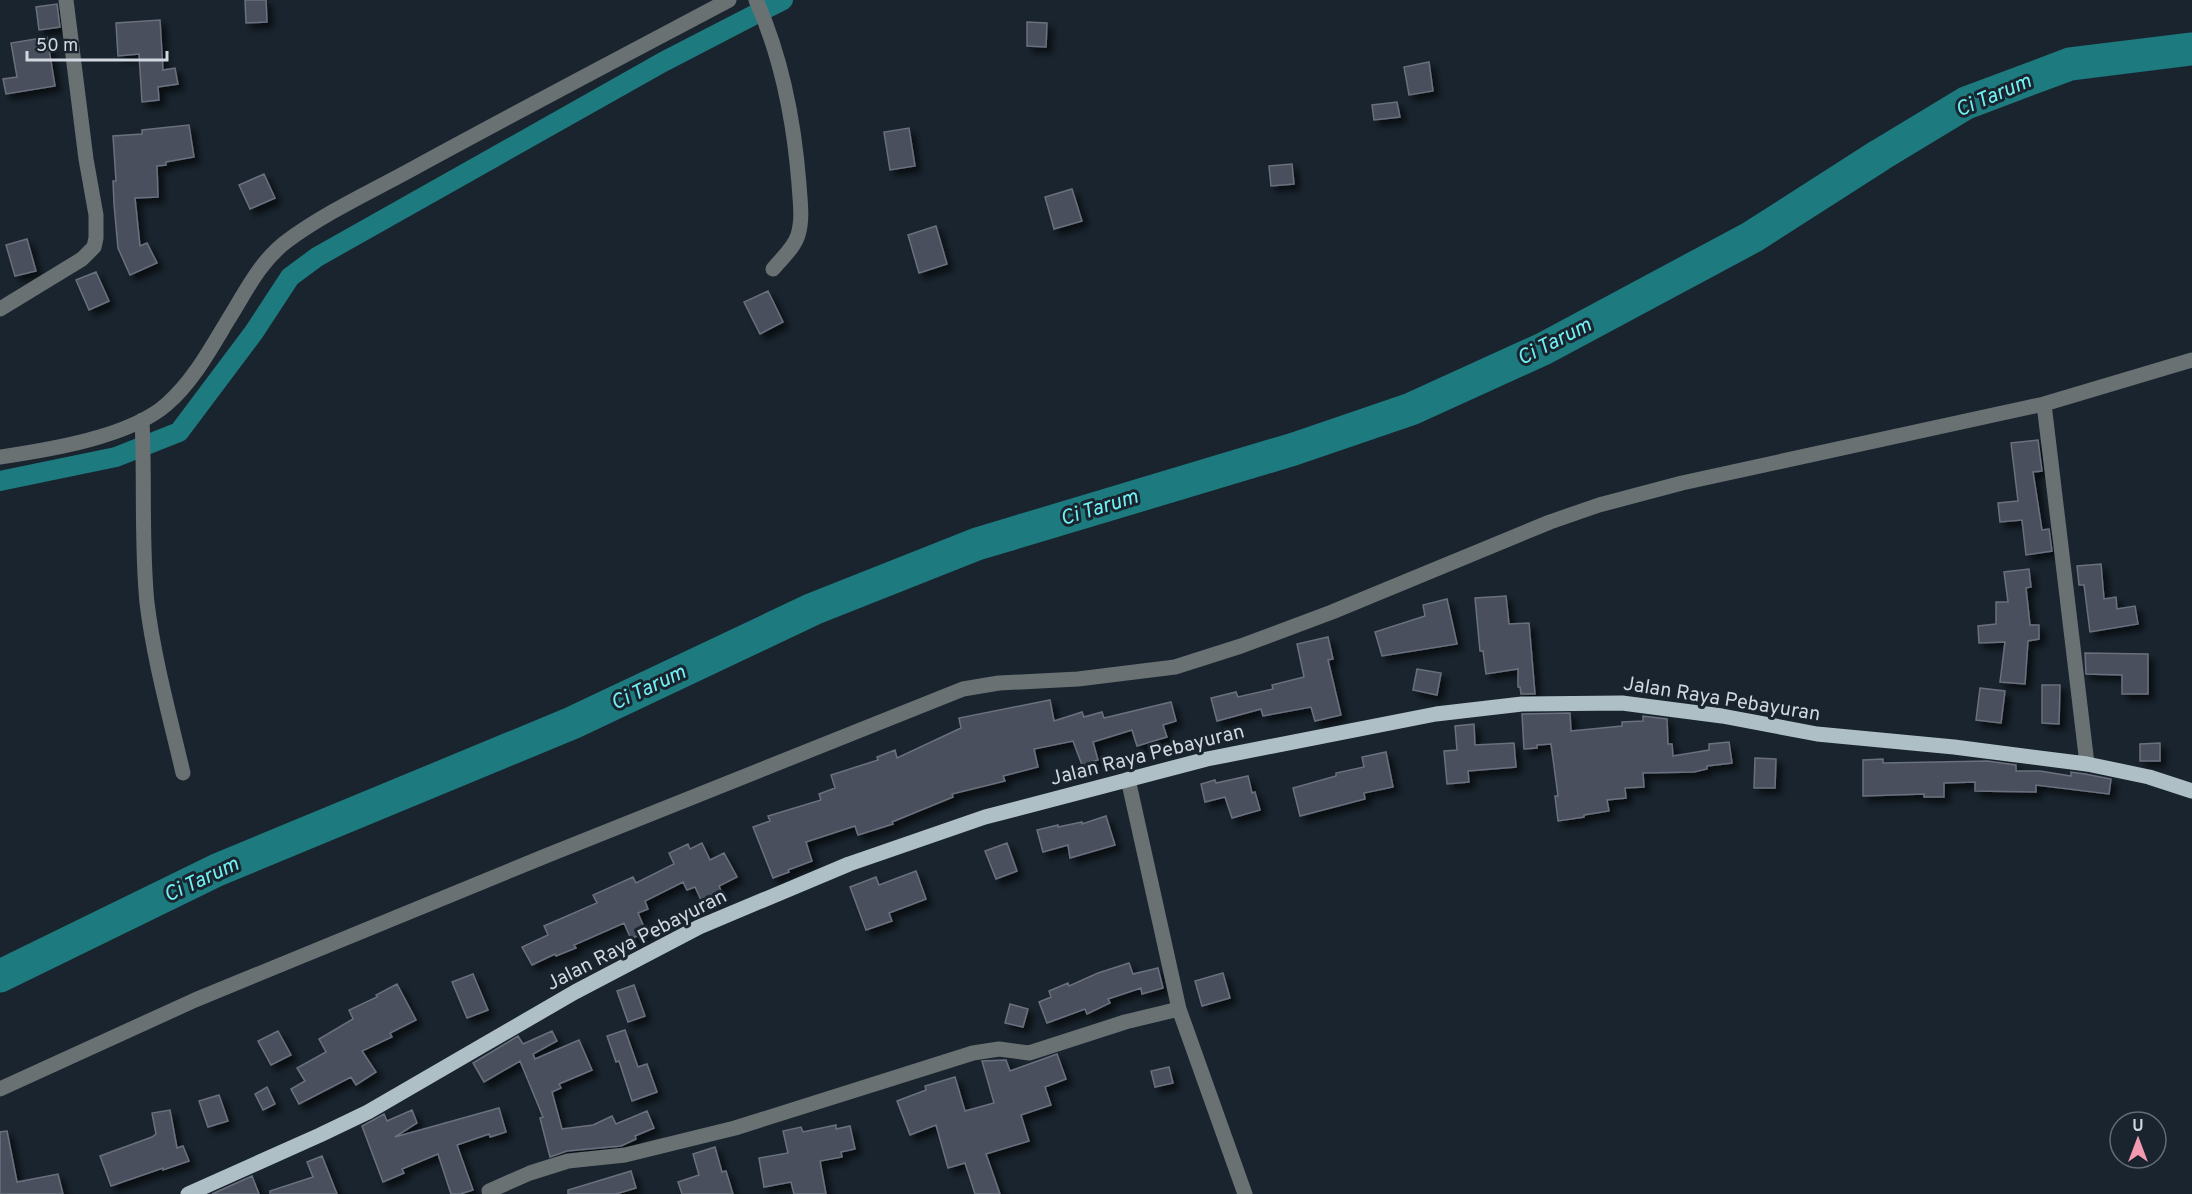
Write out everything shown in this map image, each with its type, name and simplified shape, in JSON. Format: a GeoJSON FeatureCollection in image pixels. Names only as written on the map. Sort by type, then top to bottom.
{"type":"FeatureCollection","features":[{"type":"Feature","properties":{"kind":"main road","name":"Jalan Raya Pebayuran"},"geometry":{"type":"LineString","coordinates":[[188,1194],[320,1136],[368,1112],[575,992],[699,927],[870,856],[985,817],[1207,759],[1436,714],[1522,704],[1622,703],[1680,709],[1817,734],[1954,747],[2086,764],[2149,777],[2192,791]]}},
{"type":"Feature","properties":{"kind":"street"},"geometry":{"type":"LineString","coordinates":[[0,309],[82,259],[94,247],[96,238],[96,215],[86,159],[66,0]]}},
{"type":"Feature","properties":{"kind":"street"},"geometry":{"type":"LineString","coordinates":[[0,457],[73,444],[109,434],[142,420],[165,406],[199,367],[265,262],[286,241],[312,224],[444,152],[729,0]]}},
{"type":"Feature","properties":{"kind":"street"},"geometry":{"type":"LineString","coordinates":[[757,2],[767,28],[789,105],[800,202],[798,236],[792,247],[773,269]]}},
{"type":"Feature","properties":{"kind":"street"},"geometry":{"type":"LineString","coordinates":[[0,1089],[195,1000],[548,855],[963,689],[999,683],[1090,678],[1175,667],[1241,646],[1332,612],[1558,519],[1599,505],[1682,483],[2044,404],[2192,360]]}},
{"type":"Feature","properties":{"kind":"street"},"geometry":{"type":"LineString","coordinates":[[2044,404],[2086,764]]}},
{"type":"Feature","properties":{"kind":"street"},"geometry":{"type":"LineString","coordinates":[[142,420],[145,566],[151,632],[183,773]]}},
{"type":"Feature","properties":{"kind":"street"},"geometry":{"type":"LineString","coordinates":[[1128,779],[1179,1009],[1245,1194]]}},
{"type":"Feature","properties":{"kind":"street"},"geometry":{"type":"LineString","coordinates":[[489,1191],[530,1173],[568,1161],[625,1155],[735,1128],[973,1053],[1005,1049],[1029,1053],[1125,1022],[1179,1009]]}},
{"type":"Feature","properties":{"kind":"building"},"geometry":{"type":"Polygon","coordinates":[[[245,0],[266,0],[267,22],[246,23],[245,0]]]}},
{"type":"Feature","properties":{"kind":"building"},"geometry":{"type":"Polygon","coordinates":[[[57,4],[60,27],[39,30],[36,7],[57,4]]]}},
{"type":"Feature","properties":{"kind":"building"},"geometry":{"type":"Polygon","coordinates":[[[160,20],[163,70],[175,68],[178,84],[158,87],[159,100],[142,102],[139,54],[118,56],[116,23],[160,20]]]}},
{"type":"Feature","properties":{"kind":"building"},"geometry":{"type":"Polygon","coordinates":[[[1027,22],[1047,23],[1046,47],[1027,46],[1027,22]]]}},
{"type":"Feature","properties":{"kind":"building"},"geometry":{"type":"Polygon","coordinates":[[[47,37],[55,86],[6,94],[3,79],[17,77],[11,43],[47,37]]]}},
{"type":"Feature","properties":{"kind":"building"},"geometry":{"type":"Polygon","coordinates":[[[1429,62],[1433,91],[1409,95],[1404,67],[1429,62]]]}},
{"type":"Feature","properties":{"kind":"building"},"geometry":{"type":"Polygon","coordinates":[[[1397,102],[1400,117],[1374,120],[1372,105],[1397,102]]]}},
{"type":"Feature","properties":{"kind":"building"},"geometry":{"type":"Polygon","coordinates":[[[189,125],[194,157],[157,166],[158,197],[135,198],[140,246],[147,243],[157,263],[130,275],[118,248],[114,204],[113,181],[116,181],[113,136],[142,134],[142,130],[189,125]]]}},
{"type":"Feature","properties":{"kind":"building"},"geometry":{"type":"Polygon","coordinates":[[[909,128],[915,166],[890,170],[884,132],[909,128]]]}},
{"type":"Feature","properties":{"kind":"building"},"geometry":{"type":"Polygon","coordinates":[[[1292,164],[1294,184],[1271,186],[1269,166],[1292,164]]]}},
{"type":"Feature","properties":{"kind":"building"},"geometry":{"type":"Polygon","coordinates":[[[264,174],[275,198],[250,209],[239,185],[264,174]]]}},
{"type":"Feature","properties":{"kind":"building"},"geometry":{"type":"Polygon","coordinates":[[[1072,189],[1082,221],[1054,229],[1045,197],[1072,189]]]}},
{"type":"Feature","properties":{"kind":"building"},"geometry":{"type":"Polygon","coordinates":[[[936,226],[947,264],[919,273],[908,235],[936,226]]]}},
{"type":"Feature","properties":{"kind":"building"},"geometry":{"type":"Polygon","coordinates":[[[27,239],[36,271],[15,276],[6,245],[27,239]]]}},
{"type":"Feature","properties":{"kind":"building"},"geometry":{"type":"Polygon","coordinates":[[[96,272],[109,301],[89,310],[76,280],[96,272]]]}},
{"type":"Feature","properties":{"kind":"building"},"geometry":{"type":"Polygon","coordinates":[[[768,291],[783,322],[760,334],[744,302],[768,291]]]}},
{"type":"Feature","properties":{"kind":"building"},"geometry":{"type":"Polygon","coordinates":[[[2038,440],[2042,471],[2033,472],[2042,530],[2049,529],[2052,551],[2026,555],[2022,520],[2000,522],[1998,503],[2018,501],[2011,443],[2038,440]]]}},
{"type":"Feature","properties":{"kind":"building"},"geometry":{"type":"Polygon","coordinates":[[[2101,564],[2104,599],[2116,597],[2117,609],[2135,606],[2138,624],[2090,632],[2084,585],[2079,585],[2077,566],[2101,564]]]}},
{"type":"Feature","properties":{"kind":"building"},"geometry":{"type":"Polygon","coordinates":[[[2029,569],[2031,587],[2026,588],[2030,625],[2039,625],[2039,639],[2028,641],[2025,684],[2000,682],[2005,642],[1979,643],[1978,626],[1996,624],[1996,602],[2008,602],[2004,572],[2029,569]]]}},
{"type":"Feature","properties":{"kind":"building"},"geometry":{"type":"Polygon","coordinates":[[[1506,596],[1509,624],[1529,623],[1535,694],[1521,694],[1520,687],[1518,687],[1518,669],[1486,674],[1483,651],[1480,651],[1475,598],[1506,596]]]}},
{"type":"Feature","properties":{"kind":"building"},"geometry":{"type":"Polygon","coordinates":[[[1447,599],[1457,644],[1382,656],[1375,632],[1425,616],[1423,605],[1447,599]]]}},
{"type":"Feature","properties":{"kind":"building"},"geometry":{"type":"Polygon","coordinates":[[[1328,637],[1333,659],[1328,660],[1341,715],[1315,721],[1311,707],[1263,716],[1261,709],[1217,721],[1211,698],[1236,692],[1238,697],[1273,689],[1272,685],[1304,677],[1297,644],[1328,637]]]}},
{"type":"Feature","properties":{"kind":"building"},"geometry":{"type":"Polygon","coordinates":[[[2085,653],[2148,654],[2148,694],[2122,694],[2122,675],[2086,674],[2085,653]]]}},
{"type":"Feature","properties":{"kind":"building"},"geometry":{"type":"Polygon","coordinates":[[[1417,669],[1441,673],[1437,695],[1413,690],[1417,669]]]}},
{"type":"Feature","properties":{"kind":"building"},"geometry":{"type":"Polygon","coordinates":[[[2042,685],[2060,685],[2059,724],[2042,723],[2042,685]]]}},
{"type":"Feature","properties":{"kind":"building"},"geometry":{"type":"Polygon","coordinates":[[[1980,688],[2005,691],[2001,723],[1976,720],[1980,688]]]}},
{"type":"Feature","properties":{"kind":"building"},"geometry":{"type":"Polygon","coordinates":[[[1050,700],[1054,721],[1082,712],[1084,717],[1102,712],[1104,718],[1171,702],[1176,721],[1163,725],[1167,737],[1137,746],[1132,730],[1093,742],[1098,760],[1082,765],[1073,741],[1034,749],[1038,767],[1003,776],[1005,781],[952,794],[953,797],[892,822],[893,824],[858,835],[855,826],[806,842],[812,861],[773,878],[753,827],[770,821],[768,816],[821,800],[819,794],[835,788],[831,775],[878,760],[877,757],[895,750],[897,758],[961,728],[959,718],[1050,700]]]}},
{"type":"Feature","properties":{"kind":"building"},"geometry":{"type":"Polygon","coordinates":[[[1570,713],[1571,731],[1622,726],[1622,722],[1643,721],[1643,716],[1667,719],[1668,744],[1672,744],[1673,756],[1709,750],[1709,744],[1729,742],[1732,763],[1707,766],[1707,769],[1694,772],[1643,773],[1644,787],[1625,788],[1626,798],[1607,800],[1609,811],[1558,821],[1555,796],[1558,796],[1551,744],[1524,749],[1522,714],[1570,713]]]}},
{"type":"Feature","properties":{"kind":"building"},"geometry":{"type":"Polygon","coordinates":[[[1474,724],[1475,745],[1514,743],[1516,767],[1468,771],[1469,782],[1447,784],[1444,751],[1457,750],[1455,726],[1474,724]]]}},
{"type":"Feature","properties":{"kind":"building"},"geometry":{"type":"Polygon","coordinates":[[[2160,743],[2160,761],[2140,761],[2140,744],[2160,743]]]}},
{"type":"Feature","properties":{"kind":"building"},"geometry":{"type":"Polygon","coordinates":[[[1386,752],[1393,787],[1364,793],[1365,799],[1300,816],[1293,788],[1336,776],[1336,773],[1364,767],[1362,757],[1386,752]]]}},
{"type":"Feature","properties":{"kind":"building"},"geometry":{"type":"Polygon","coordinates":[[[1755,758],[1776,759],[1775,788],[1754,788],[1755,758]]]}},
{"type":"Feature","properties":{"kind":"building"},"geometry":{"type":"Polygon","coordinates":[[[1883,759],[1883,763],[1987,761],[2016,765],[2016,771],[2040,771],[2071,776],[2071,772],[2111,779],[2109,794],[2036,785],[2036,792],[1975,791],[1975,782],[1944,783],[1944,797],[1924,797],[1924,794],[1863,796],[1863,760],[1883,759]]]}},
{"type":"Feature","properties":{"kind":"building"},"geometry":{"type":"Polygon","coordinates":[[[1248,776],[1252,793],[1255,792],[1260,810],[1232,818],[1225,797],[1205,802],[1201,784],[1248,776]]]}},
{"type":"Feature","properties":{"kind":"building"},"geometry":{"type":"Polygon","coordinates":[[[1106,816],[1115,845],[1070,858],[1068,845],[1043,852],[1037,830],[1058,825],[1058,827],[1082,822],[1082,824],[1106,816]]]}},
{"type":"Feature","properties":{"kind":"building"},"geometry":{"type":"Polygon","coordinates":[[[702,843],[710,860],[724,853],[737,877],[719,886],[722,893],[702,902],[695,887],[687,890],[683,882],[645,901],[648,909],[638,913],[646,932],[631,939],[624,923],[574,945],[576,948],[556,956],[555,954],[532,965],[522,947],[548,935],[544,926],[597,903],[593,895],[633,877],[636,883],[674,864],[669,853],[688,844],[690,849],[702,843]]]}},
{"type":"Feature","properties":{"kind":"building"},"geometry":{"type":"Polygon","coordinates":[[[1007,843],[1017,871],[996,879],[985,851],[1007,843]]]}},
{"type":"Feature","properties":{"kind":"building"},"geometry":{"type":"Polygon","coordinates":[[[916,871],[926,899],[889,913],[892,921],[866,930],[850,887],[876,877],[879,885],[916,871]]]}},
{"type":"Feature","properties":{"kind":"building"},"geometry":{"type":"Polygon","coordinates":[[[1129,963],[1133,974],[1158,968],[1163,988],[1142,994],[1141,988],[1108,999],[1110,1003],[1087,1014],[1085,1009],[1047,1023],[1039,1002],[1051,997],[1049,991],[1068,983],[1069,986],[1129,963]]]}},
{"type":"Feature","properties":{"kind":"building"},"geometry":{"type":"Polygon","coordinates":[[[1223,973],[1230,998],[1202,1006],[1195,981],[1223,973]]]}},
{"type":"Feature","properties":{"kind":"building"},"geometry":{"type":"Polygon","coordinates":[[[473,974],[488,1010],[467,1018],[452,982],[473,974]]]}},
{"type":"Feature","properties":{"kind":"building"},"geometry":{"type":"Polygon","coordinates":[[[397,984],[416,1020],[390,1033],[392,1037],[362,1051],[376,1072],[356,1085],[351,1077],[299,1104],[291,1089],[305,1081],[297,1068],[326,1052],[319,1039],[353,1019],[349,1010],[377,997],[376,995],[397,984]]]}},
{"type":"Feature","properties":{"kind":"building"},"geometry":{"type":"Polygon","coordinates":[[[634,985],[645,1016],[628,1022],[617,991],[634,985]]]}},
{"type":"Feature","properties":{"kind":"building"},"geometry":{"type":"Polygon","coordinates":[[[1010,1004],[1028,1009],[1023,1027],[1005,1023],[1010,1004]]]}},
{"type":"Feature","properties":{"kind":"building"},"geometry":{"type":"Polygon","coordinates":[[[625,1030],[638,1067],[647,1064],[657,1092],[632,1101],[619,1061],[616,1062],[607,1036],[625,1030]]]}},
{"type":"Feature","properties":{"kind":"building"},"geometry":{"type":"Polygon","coordinates":[[[278,1031],[291,1055],[271,1065],[258,1041],[278,1031]]]}},
{"type":"Feature","properties":{"kind":"building"},"geometry":{"type":"Polygon","coordinates":[[[552,1031],[557,1041],[533,1054],[535,1059],[579,1040],[592,1070],[559,1084],[561,1088],[552,1092],[562,1129],[593,1125],[612,1116],[616,1124],[647,1111],[654,1128],[635,1136],[636,1139],[621,1146],[567,1151],[550,1157],[540,1118],[543,1117],[520,1061],[484,1082],[473,1063],[518,1036],[523,1044],[552,1031]]]}},
{"type":"Feature","properties":{"kind":"building"},"geometry":{"type":"Polygon","coordinates":[[[1057,1054],[1066,1079],[1045,1087],[1051,1105],[1021,1115],[1029,1141],[986,1154],[1000,1194],[975,1194],[965,1163],[948,1168],[936,1125],[910,1135],[897,1101],[926,1090],[925,1086],[955,1077],[965,1111],[994,1103],[982,1061],[1006,1060],[1010,1071],[1057,1054]]]}},
{"type":"Feature","properties":{"kind":"building"},"geometry":{"type":"Polygon","coordinates":[[[1169,1067],[1173,1083],[1155,1087],[1151,1071],[1169,1067]]]}},
{"type":"Feature","properties":{"kind":"building"},"geometry":{"type":"Polygon","coordinates":[[[267,1087],[275,1104],[263,1110],[255,1094],[267,1087]]]}},
{"type":"Feature","properties":{"kind":"building"},"geometry":{"type":"Polygon","coordinates":[[[219,1095],[228,1121],[208,1127],[199,1101],[219,1095]]]}},
{"type":"Feature","properties":{"kind":"building"},"geometry":{"type":"Polygon","coordinates":[[[499,1108],[506,1132],[490,1137],[489,1134],[457,1145],[473,1190],[460,1194],[451,1194],[438,1154],[402,1169],[404,1173],[383,1182],[362,1126],[384,1114],[387,1121],[412,1110],[417,1123],[395,1137],[499,1108]]]}},
{"type":"Feature","properties":{"kind":"building"},"geometry":{"type":"Polygon","coordinates":[[[170,1110],[177,1148],[183,1146],[189,1161],[111,1186],[100,1156],[152,1137],[156,1134],[152,1113],[170,1110]]]}},
{"type":"Feature","properties":{"kind":"building"},"geometry":{"type":"Polygon","coordinates":[[[836,1125],[836,1129],[850,1126],[855,1149],[841,1152],[842,1157],[820,1161],[826,1194],[794,1194],[791,1182],[764,1187],[759,1158],[788,1153],[783,1131],[801,1127],[803,1132],[836,1125]]]}},
{"type":"Feature","properties":{"kind":"building"},"geometry":{"type":"Polygon","coordinates":[[[7,1131],[17,1182],[58,1174],[63,1194],[0,1194],[0,1132],[7,1131]]]}},
{"type":"Feature","properties":{"kind":"building"},"geometry":{"type":"Polygon","coordinates":[[[715,1147],[722,1172],[726,1171],[733,1194],[682,1194],[678,1182],[699,1175],[693,1154],[715,1147]]]}},
{"type":"Feature","properties":{"kind":"building"},"geometry":{"type":"Polygon","coordinates":[[[322,1156],[337,1194],[270,1194],[270,1191],[313,1177],[307,1162],[322,1156]]]}},
{"type":"Feature","properties":{"kind":"building"},"geometry":{"type":"Polygon","coordinates":[[[631,1171],[636,1188],[616,1194],[568,1194],[568,1190],[631,1171]]]}},
{"type":"Feature","properties":{"kind":"building"},"geometry":{"type":"Polygon","coordinates":[[[252,1176],[259,1194],[212,1194],[252,1176]]]}},
{"type":"Feature","properties":{"kind":"waterway"},"geometry":{"type":"LineString","coordinates":[[0,481],[116,457],[179,432],[254,332],[290,277],[317,257],[663,62],[783,0]]}},
{"type":"Feature","properties":{"kind":"waterway","name":"Ci Tarum"},"geometry":{"type":"LineString","coordinates":[[0,976],[217,870],[572,723],[813,609],[977,544],[1294,449],[1411,409],[1543,349],[1752,237],[1966,103],[2070,64],[2192,49]]}}]}
